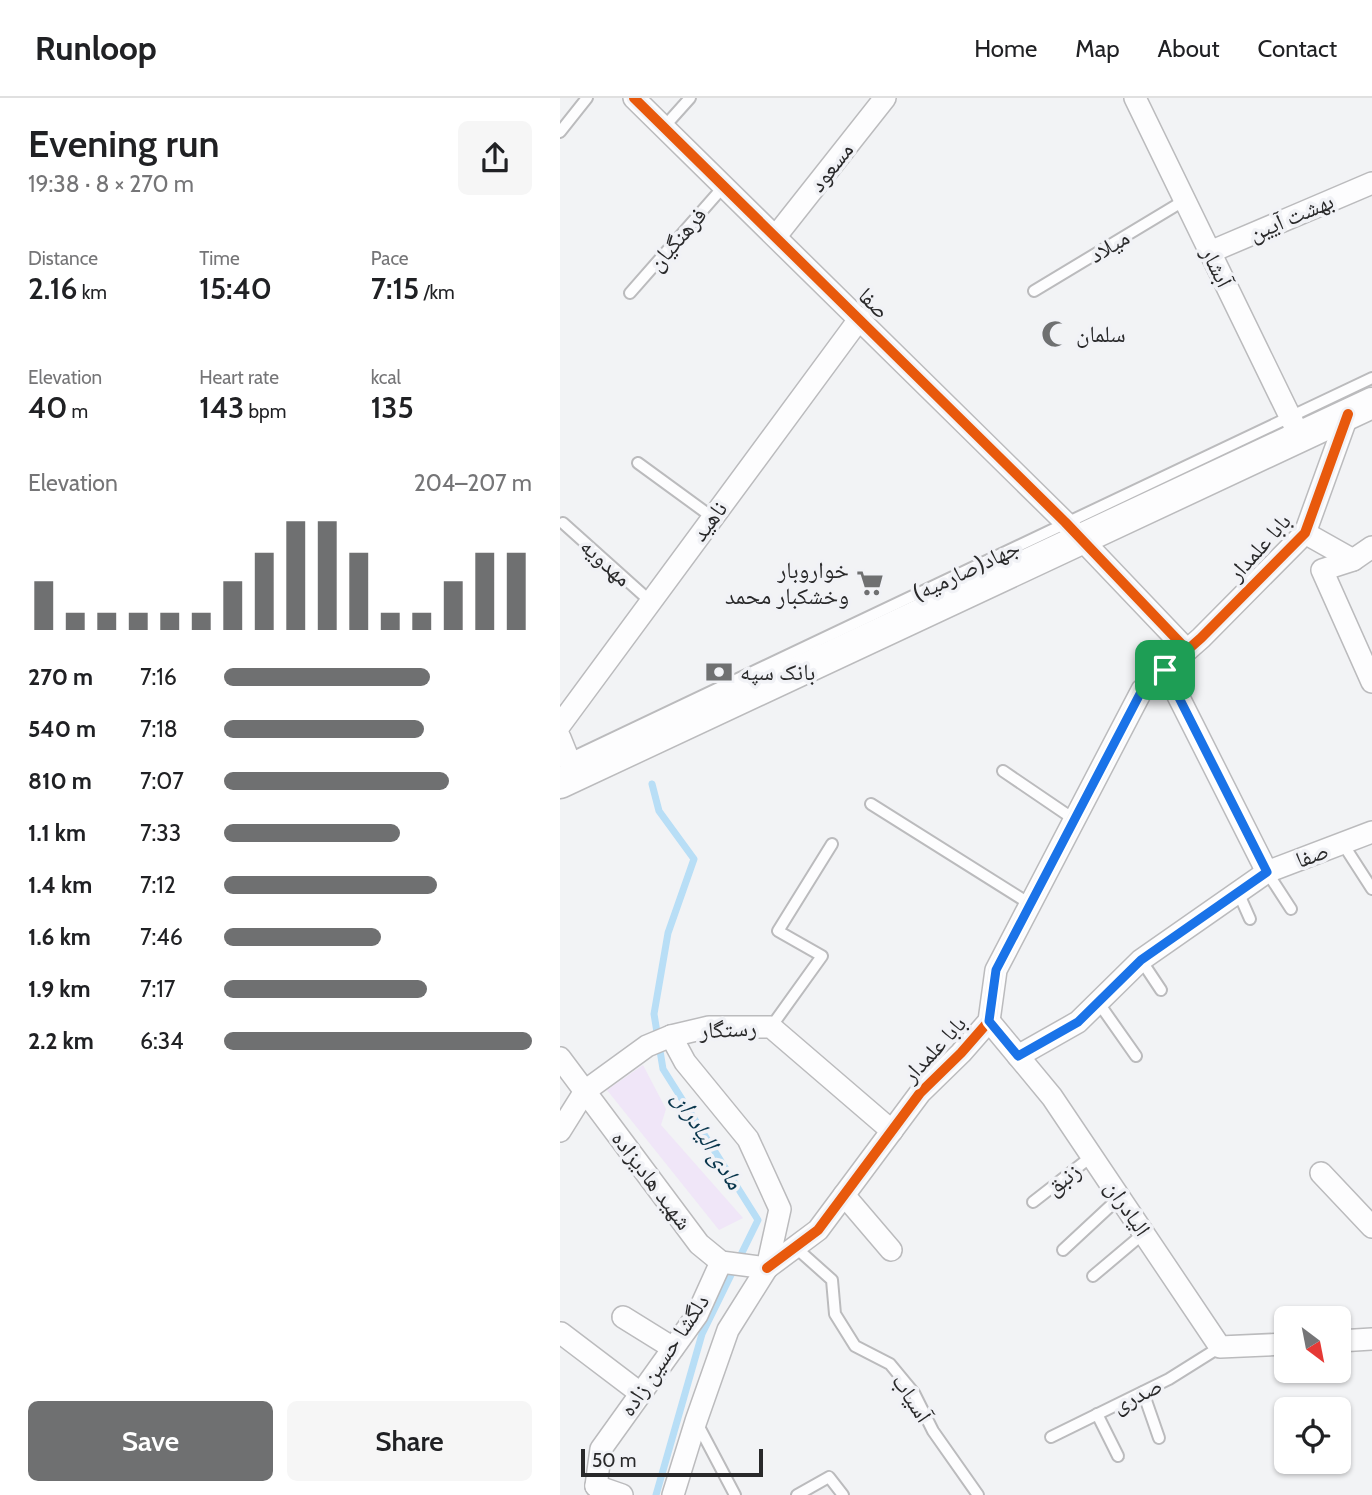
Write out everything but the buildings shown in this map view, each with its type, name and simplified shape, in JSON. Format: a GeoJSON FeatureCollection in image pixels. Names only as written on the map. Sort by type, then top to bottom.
{"type":"FeatureCollection","features":[{"type":"Feature","properties":{"kind":"main road","name":"جهاد(صارمیه)"},"geometry":{"type":"LineString","coordinates":[[566,770],[1295,427],[1360,409]]}},
{"type":"Feature","properties":{"kind":"street","name":"صفا"},"geometry":{"type":"LineString","coordinates":[[634,98],[1074,531]]}},
{"type":"Feature","properties":{"kind":"street","name":"مسعود"},"geometry":{"type":"LineString","coordinates":[[776,236],[885,98]]}},
{"type":"Feature","properties":{"kind":"street","name":"آبشار"},"geometry":{"type":"LineString","coordinates":[[1141,100],[1185,200],[1295,427]]}},
{"type":"Feature","properties":{"kind":"street","name":"بهشت آیین"},"geometry":{"type":"LineString","coordinates":[[1210,252],[1372,183]]}},
{"type":"Feature","properties":{"kind":"street","name":"ناهید"},"geometry":{"type":"LineString","coordinates":[[560,725],[860,318]]}},
{"type":"Feature","properties":{"kind":"street","name":"بابا علمدار"},"geometry":{"type":"LineString","coordinates":[[767,1268],[818,1230],[920,1093],[961,1054],[989,1021],[996,970],[1142,690],[1187,650],[1305,533],[1360,409]]}},
{"type":"Feature","properties":{"kind":"street"},"geometry":{"type":"LineString","coordinates":[[1074,531],[1187,650]]}},
{"type":"Feature","properties":{"kind":"street"},"geometry":{"type":"LineString","coordinates":[[1305,533],[1353,560]]}},
{"type":"Feature","properties":{"kind":"street"},"geometry":{"type":"LineString","coordinates":[[1372,547],[1353,560],[1322,570],[1372,682]]}},
{"type":"Feature","properties":{"kind":"street"},"geometry":{"type":"LineString","coordinates":[[1165,670],[1267,872]]}},
{"type":"Feature","properties":{"kind":"street"},"geometry":{"type":"LineString","coordinates":[[560,738],[566,770]]}},
{"type":"Feature","properties":{"kind":"street","name":"صفا"},"geometry":{"type":"LineString","coordinates":[[1018,1056],[1078,1022],[1141,960],[1267,872],[1372,832]]}},
{"type":"Feature","properties":{"kind":"street","name":"الیادران"},"geometry":{"type":"LineString","coordinates":[[989,1021],[1052,1097],[1220,1347]]}},
{"type":"Feature","properties":{"kind":"street","name":"رستگار"},"geometry":{"type":"LineString","coordinates":[[585,1091],[647,1046],[671,1036],[709,1027],[771,1027],[892,1131]]}},
{"type":"Feature","properties":{"kind":"street"},"geometry":{"type":"LineString","coordinates":[[671,1036],[685,1062],[748,1139],[779,1209],[767,1268],[721,1262]]}},
{"type":"Feature","properties":{"kind":"street","name":"شهید هادیزاده"},"geometry":{"type":"LineString","coordinates":[[560,1058],[699,1244],[721,1262]]}},
{"type":"Feature","properties":{"kind":"street"},"geometry":{"type":"LineString","coordinates":[[560,1131],[585,1091]]}},
{"type":"Feature","properties":{"kind":"street"},"geometry":{"type":"LineString","coordinates":[[1321,1173],[1372,1227]]}},
{"type":"Feature","properties":{"kind":"street"},"geometry":{"type":"LineString","coordinates":[[844,1195],[891,1250]]}},
{"type":"Feature","properties":{"kind":"street","name":"دلگشا حسین زاده"},"geometry":{"type":"LineString","coordinates":[[589,1491],[601,1449],[697,1315],[721,1262]]}},
{"type":"Feature","properties":{"kind":"street","name":"دلگشا حسین زاده"},"geometry":{"type":"LineString","coordinates":[[673,1495],[728,1330],[767,1268]]}},
{"type":"Feature","properties":{"kind":"street"},"geometry":{"type":"LineString","coordinates":[[623,1317],[673,1348]]}},
{"type":"Feature","properties":{"kind":"street"},"geometry":{"type":"LineString","coordinates":[[561,1333],[640,1393]]}},
{"type":"Feature","properties":{"kind":"street"},"geometry":{"type":"LineString","coordinates":[[1351,1340],[1372,1339]]}},
{"type":"Feature","properties":{"kind":"street"},"geometry":{"type":"LineString","coordinates":[[1220,1347],[1274,1345]]}},
{"type":"Feature","properties":{"kind":"street"},"geometry":{"type":"LineString","coordinates":[[589,1491],[622,1495]]}},
{"type":"Feature","properties":{"kind":"lane"},"geometry":{"type":"LineString","coordinates":[[560,132],[587,98]]}},
{"type":"Feature","properties":{"kind":"lane"},"geometry":{"type":"LineString","coordinates":[[664,127],[690,98]]}},
{"type":"Feature","properties":{"kind":"lane","name":"فرهنگیان"},"geometry":{"type":"LineString","coordinates":[[630,293],[724,186]]}},
{"type":"Feature","properties":{"kind":"lane","name":"میلاد"},"geometry":{"type":"LineString","coordinates":[[1034,291],[1185,200]]}},
{"type":"Feature","properties":{"kind":"lane","name":"جهاد(صارمیه)"},"geometry":{"type":"LineString","coordinates":[[1295,427],[1372,379]]}},
{"type":"Feature","properties":{"kind":"lane"},"geometry":{"type":"LineString","coordinates":[[638,463],[712,517]]}},
{"type":"Feature","properties":{"kind":"lane","name":"مهدویه"},"geometry":{"type":"LineString","coordinates":[[563,523],[650,601]]}},
{"type":"Feature","properties":{"kind":"lane"},"geometry":{"type":"LineString","coordinates":[[1003,771],[1075,820]]}},
{"type":"Feature","properties":{"kind":"lane"},"geometry":{"type":"LineString","coordinates":[[871,804],[1031,904]]}},
{"type":"Feature","properties":{"kind":"lane"},"geometry":{"type":"LineString","coordinates":[[771,1027],[822,956],[778,931],[832,844]]}},
{"type":"Feature","properties":{"kind":"lane"},"geometry":{"type":"LineString","coordinates":[[1343,844],[1372,889]]}},
{"type":"Feature","properties":{"kind":"lane"},"geometry":{"type":"LineString","coordinates":[[1267,872],[1291,909]]}},
{"type":"Feature","properties":{"kind":"lane"},"geometry":{"type":"LineString","coordinates":[[1238,892],[1250,919]]}},
{"type":"Feature","properties":{"kind":"lane"},"geometry":{"type":"LineString","coordinates":[[1141,960],[1161,990]]}},
{"type":"Feature","properties":{"kind":"lane"},"geometry":{"type":"LineString","coordinates":[[1098,1002],[1136,1056]]}},
{"type":"Feature","properties":{"kind":"lane","name":"زنبق"},"geometry":{"type":"LineString","coordinates":[[1033,1202],[1093,1156]]}},
{"type":"Feature","properties":{"kind":"lane"},"geometry":{"type":"LineString","coordinates":[[1063,1250],[1120,1198]]}},
{"type":"Feature","properties":{"kind":"lane"},"geometry":{"type":"LineString","coordinates":[[1093,1276],[1144,1233]]}},
{"type":"Feature","properties":{"kind":"lane","name":"آسیاب"},"geometry":{"type":"LineString","coordinates":[[795,1247],[832,1280],[835,1314],[855,1346],[890,1364],[914,1392],[933,1431],[978,1495]]}},
{"type":"Feature","properties":{"kind":"lane","name":"صدری"},"geometry":{"type":"LineString","coordinates":[[1051,1437],[1169,1379],[1220,1347]]}},
{"type":"Feature","properties":{"kind":"lane"},"geometry":{"type":"LineString","coordinates":[[1143,1392],[1159,1438]]}},
{"type":"Feature","properties":{"kind":"lane"},"geometry":{"type":"LineString","coordinates":[[1097,1414],[1118,1456]]}},
{"type":"Feature","properties":{"kind":"lane"},"geometry":{"type":"LineString","coordinates":[[696,1421],[735,1495]]}},
{"type":"Feature","properties":{"kind":"lane"},"geometry":{"type":"LineString","coordinates":[[797,1495],[829,1477],[844,1495]]}},
{"type":"Feature","properties":{"kind":"shaded area"},"geometry":{"type":"Polygon","coordinates":[[[643,1065],[666,1109],[661,1125],[743,1218],[719,1230],[607,1090],[643,1065]]]}},
{"type":"Feature","properties":{"kind":"waterway","name":"مادی الیادران"},"geometry":{"type":"LineString","coordinates":[[652,784],[659,811],[694,859],[668,933],[654,1014],[663,1069],[758,1220],[702,1334],[656,1495]]}},
{"type":"Feature","properties":{"kind":"cycle path"},"geometry":{"type":"LineString","coordinates":[[634,98],[1065,522],[1187,650]]}},
{"type":"Feature","properties":{"kind":"cycle path"},"geometry":{"type":"LineString","coordinates":[[767,1268],[818,1230],[920,1093],[989,1021],[996,970],[1142,690],[1201,638],[1305,533],[1348,414]]}},
{"type":"Feature","properties":{"kind":"place","name":"سلمان"},"geometry":{"type":"Point","coordinates":[1055,334]}},
{"type":"Feature","properties":{"kind":"place","name":"خواروبار وخشکبار محمد"},"geometry":{"type":"Point","coordinates":[870,583]}},
{"type":"Feature","properties":{"kind":"place","name":"بانک سپه"},"geometry":{"type":"Point","coordinates":[719,672]}},
{"type":"Feature","properties":{"kind":"route"},"geometry":{"type":"LineString","coordinates":[[1165,670],[1267,872],[1141,960],[1078,1022],[1018,1056],[989,1021],[996,970],[1142,690],[1165,670]]}}]}
